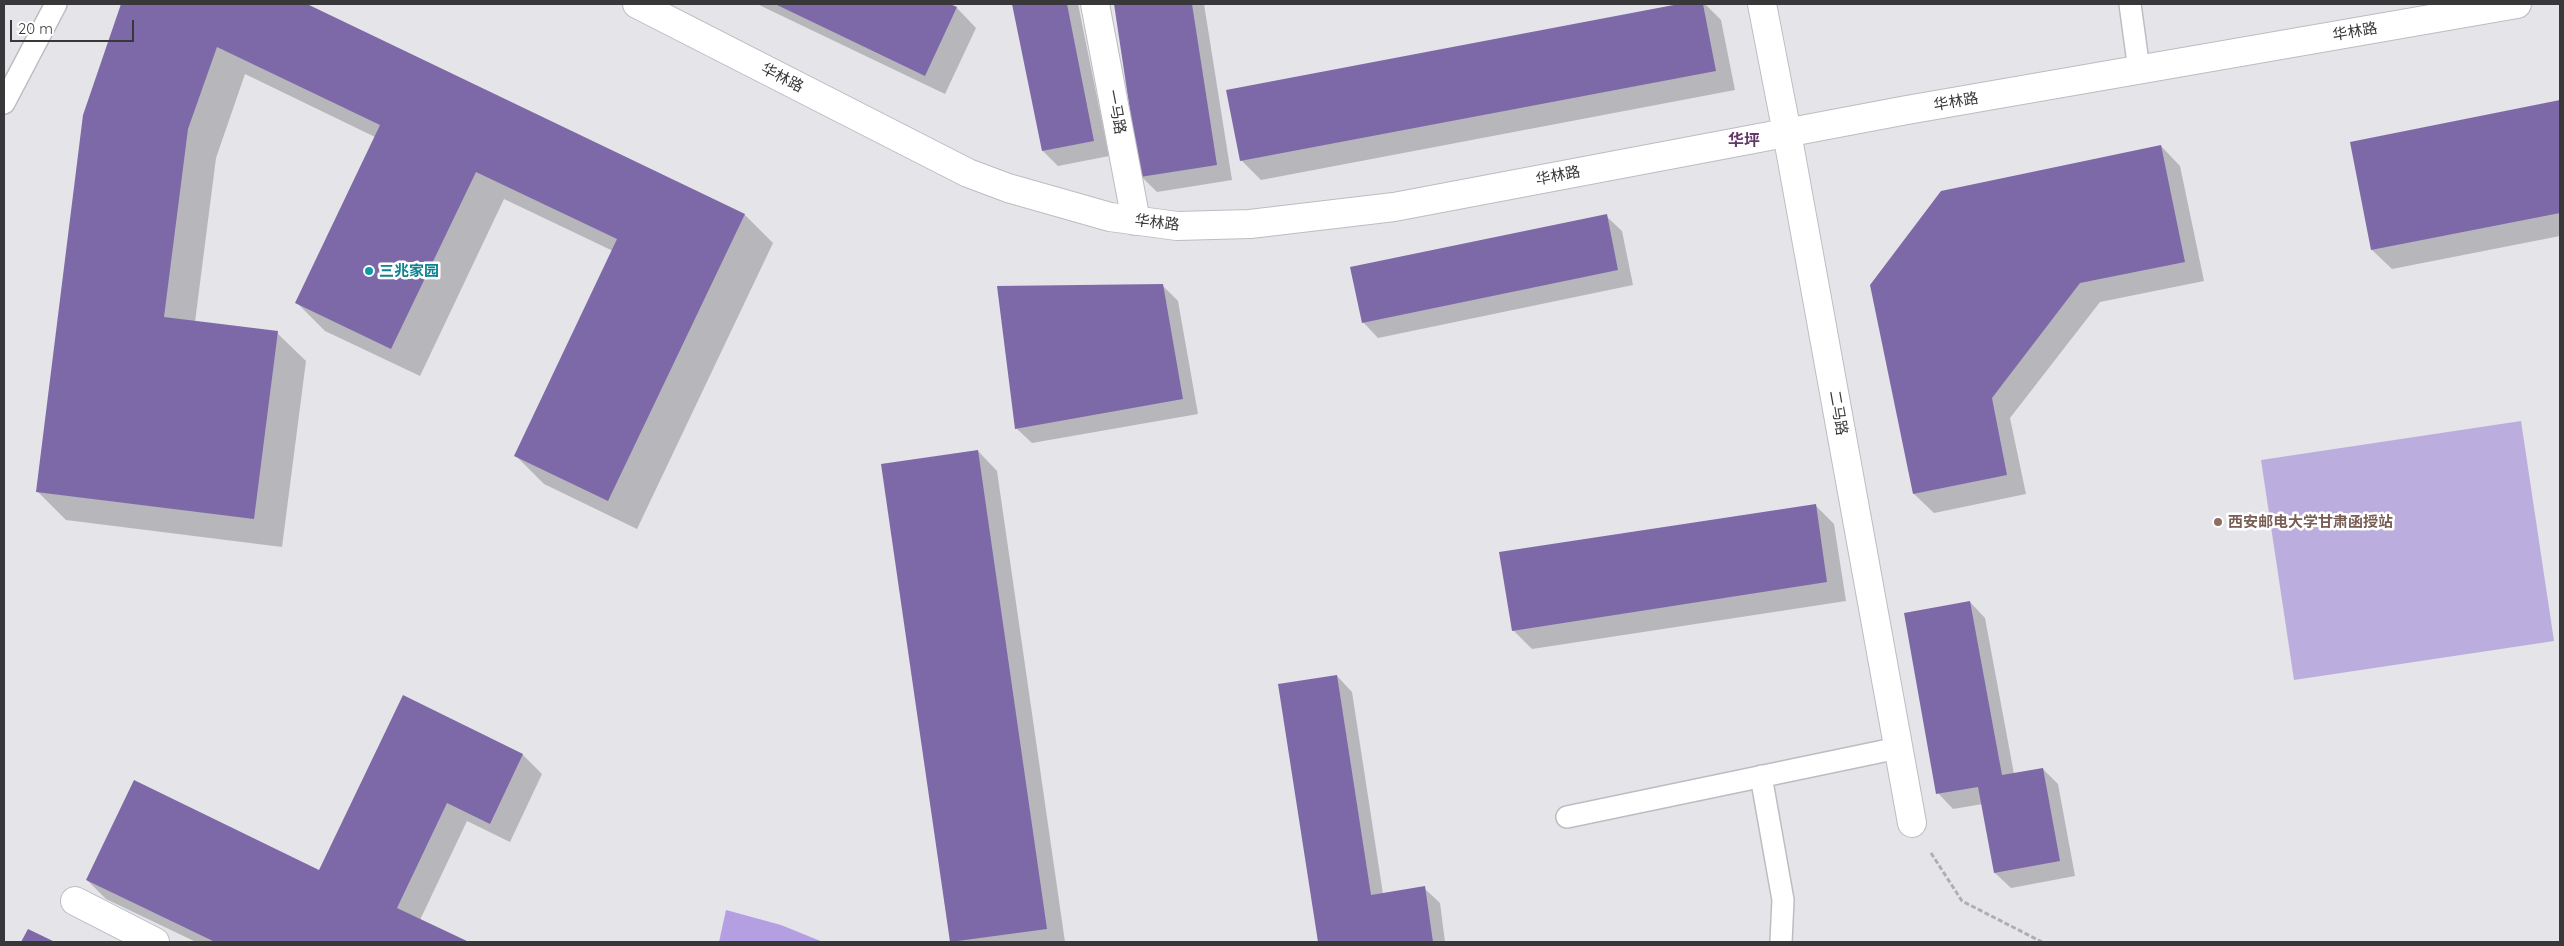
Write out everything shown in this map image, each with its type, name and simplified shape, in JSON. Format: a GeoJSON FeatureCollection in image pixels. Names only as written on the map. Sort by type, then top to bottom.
{"type":"FeatureCollection","features":[{"type":"Feature","properties":{"kind":"street","name":"华林路"},"geometry":{"type":"LineString","coordinates":[[637,4],[968,173],[1017,191],[1110,217],[1176,226],[1250,224],[1394,207],[1787,133],[2517,4]]}},
{"type":"Feature","properties":{"kind":"street","name":"一马路"},"geometry":{"type":"LineString","coordinates":[[1095,4],[1136,221]]}},
{"type":"Feature","properties":{"kind":"street","name":"二马路"},"geometry":{"type":"LineString","coordinates":[[1762,4],[1912,823]]}},
{"type":"Feature","properties":{"kind":"street"},"geometry":{"type":"LineString","coordinates":[[74,901],[155,942]]}},
{"type":"Feature","properties":{"kind":"lane"},"geometry":{"type":"LineString","coordinates":[[4,102],[56,4]]}},
{"type":"Feature","properties":{"kind":"lane"},"geometry":{"type":"LineString","coordinates":[[2130,4],[2139,70]]}},
{"type":"Feature","properties":{"kind":"lane"},"geometry":{"type":"LineString","coordinates":[[1567,817],[1898,748]]}},
{"type":"Feature","properties":{"kind":"lane"},"geometry":{"type":"LineString","coordinates":[[1761,776],[1783,900],[1781,942]]}},
{"type":"Feature","properties":{"kind":"path"},"geometry":{"type":"LineString","coordinates":[[1912,823],[1962,901],[2042,942]]}},
{"type":"Feature","properties":{"kind":"shaded area"},"geometry":{"type":"Polygon","coordinates":[[[2521,421],[2554,641],[2294,680],[2261,460],[2521,421]]]}},
{"type":"Feature","properties":{"kind":"shaded area"},"geometry":{"type":"Polygon","coordinates":[[[726,910],[781,925],[823,942],[719,942],[726,910]]]}},
{"type":"Feature","properties":{"kind":"building","name":"三兆家园"},"geometry":{"type":"Polygon","coordinates":[[[121,4],[307,4],[745,214],[608,501],[514,456],[617,239],[476,172],[391,349],[295,303],[380,125],[217,47],[188,129],[164,317],[278,331],[254,519],[36,492],[83,115],[121,4]]]}},
{"type":"Feature","properties":{"kind":"building"},"geometry":{"type":"Polygon","coordinates":[[[775,4],[950,4],[957,7],[925,76],[775,4]]]}},
{"type":"Feature","properties":{"kind":"building"},"geometry":{"type":"Polygon","coordinates":[[[1012,4],[1067,4],[1094,141],[1042,151],[1012,4]]]}},
{"type":"Feature","properties":{"kind":"building"},"geometry":{"type":"Polygon","coordinates":[[[1114,4],[1192,4],[1217,165],[1140,177],[1114,4]]]}},
{"type":"Feature","properties":{"kind":"building"},"geometry":{"type":"Polygon","coordinates":[[[1679,4],[1703,4],[1716,71],[1240,161],[1226,90],[1679,4]]]}},
{"type":"Feature","properties":{"kind":"building"},"geometry":{"type":"Polygon","coordinates":[[[2560,100],[2560,213],[2371,250],[2350,142],[2560,100]]]}},
{"type":"Feature","properties":{"kind":"building"},"geometry":{"type":"Polygon","coordinates":[[[2161,145],[2185,262],[2080,283],[1992,398],[2007,475],[1913,494],[1870,285],[1941,191],[2161,145]]]}},
{"type":"Feature","properties":{"kind":"building"},"geometry":{"type":"Polygon","coordinates":[[[1607,214],[1618,270],[1362,323],[1350,267],[1607,214]]]}},
{"type":"Feature","properties":{"kind":"building"},"geometry":{"type":"Polygon","coordinates":[[[1163,284],[1183,399],[1015,429],[997,286],[1163,284]]]}},
{"type":"Feature","properties":{"kind":"building"},"geometry":{"type":"Polygon","coordinates":[[[978,450],[1047,929],[950,942],[881,464],[978,450]]]}},
{"type":"Feature","properties":{"kind":"building"},"geometry":{"type":"Polygon","coordinates":[[[1816,504],[1827,582],[1512,631],[1499,552],[1816,504]]]}},
{"type":"Feature","properties":{"kind":"building"},"geometry":{"type":"Polygon","coordinates":[[[1970,601],[2002,775],[2043,768],[2060,861],[1994,873],[1978,787],[1936,794],[1904,613],[1970,601]]]}},
{"type":"Feature","properties":{"kind":"building"},"geometry":{"type":"Polygon","coordinates":[[[1337,675],[1371,895],[1425,886],[1433,942],[1318,942],[1278,684],[1337,675]]]}},
{"type":"Feature","properties":{"kind":"building"},"geometry":{"type":"Polygon","coordinates":[[[403,695],[523,754],[490,824],[447,803],[397,908],[469,942],[215,942],[86,880],[134,780],[319,870],[403,695]]]}},
{"type":"Feature","properties":{"kind":"building"},"geometry":{"type":"Polygon","coordinates":[[[28,929],[55,942],[21,942],[28,929]]]}},
{"type":"Feature","properties":{"kind":"place","name":"三兆家园"},"geometry":{"type":"Point","coordinates":[369,271]}},
{"type":"Feature","properties":{"kind":"place","name":"西安邮电大学甘肃函授站"},"geometry":{"type":"Point","coordinates":[2218,522]}},
{"type":"Feature","properties":{"kind":"district","name":"华坪"},"geometry":{"type":"Point","coordinates":[1744,141]}}]}
